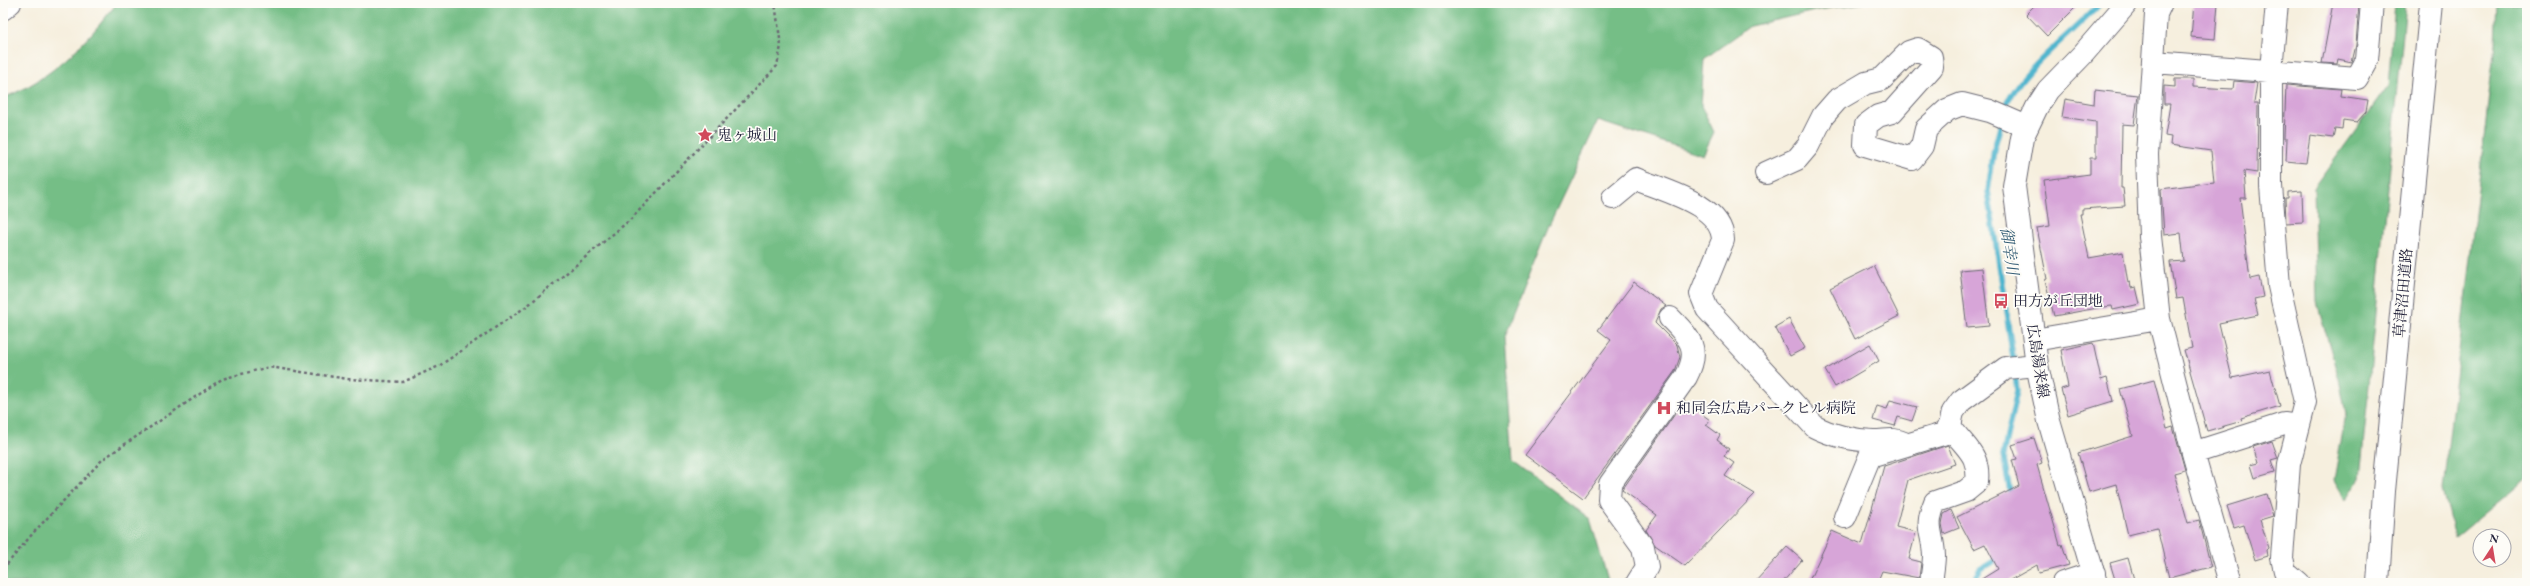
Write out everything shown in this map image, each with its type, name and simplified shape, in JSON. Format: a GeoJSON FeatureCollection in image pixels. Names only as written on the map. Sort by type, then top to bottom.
{"type":"FeatureCollection","features":[{"type":"Feature","properties":{"kind":"street"},"geometry":{"type":"LineString","coordinates":[[3,9],[10,3]]}},
{"type":"Feature","properties":{"kind":"street","name":"広島湯来線"},"geometry":{"type":"LineString","coordinates":[[2095,578],[2049,421],[2037,366],[2014,186],[2022,138],[2048,90],[2083,54],[2127,3]]}},
{"type":"Feature","properties":{"kind":"street"},"geometry":{"type":"LineString","coordinates":[[2161,3],[2156,14],[2147,154],[2150,236],[2159,319],[2193,453],[2230,583]]}},
{"type":"Feature","properties":{"kind":"street"},"geometry":{"type":"LineString","coordinates":[[2277,3],[2271,70],[2271,186],[2279,286],[2305,402],[2289,464],[2282,558],[2285,571],[2299,583]]}},
{"type":"Feature","properties":{"kind":"street"},"geometry":{"type":"LineString","coordinates":[[2154,62],[2271,70],[2357,78],[2367,60],[2372,3]]}},
{"type":"Feature","properties":{"kind":"street","name":"草津沼田道路"},"geometry":{"type":"LineString","coordinates":[[2378,583],[2384,491],[2431,3]]}},
{"type":"Feature","properties":{"kind":"street"},"geometry":{"type":"LineString","coordinates":[[1766,173],[1797,159],[1808,146],[1822,116],[1837,100],[1866,83],[1882,79],[1909,52],[1918,49],[1931,57],[1932,67],[1892,112],[1878,116],[1866,125],[1865,145],[1912,159],[1922,146],[1926,129],[1947,110],[1962,104],[1990,110],[2027,127]]}},
{"type":"Feature","properties":{"kind":"street"},"geometry":{"type":"LineString","coordinates":[[1613,198],[1636,179],[1704,207],[1717,219],[1723,230],[1723,240],[1702,294],[1707,309],[1815,427],[1831,435],[1873,441],[1895,439],[1906,444]]}},
{"type":"Feature","properties":{"kind":"street"},"geometry":{"type":"LineString","coordinates":[[1636,583],[1647,567],[1643,547],[1609,500],[1610,484],[1686,377],[1693,364],[1693,350],[1687,335],[1670,318]]}},
{"type":"Feature","properties":{"kind":"street"},"geometry":{"type":"LineString","coordinates":[[2034,340],[2159,319]]}},
{"type":"Feature","properties":{"kind":"street"},"geometry":{"type":"LineString","coordinates":[[1845,516],[1870,456],[1943,434],[1950,426],[1953,412],[1961,401],[2006,368],[2037,366]]}},
{"type":"Feature","properties":{"kind":"street"},"geometry":{"type":"LineString","coordinates":[[2193,453],[2284,424],[2298,426]]}},
{"type":"Feature","properties":{"kind":"street"},"geometry":{"type":"LineString","coordinates":[[1931,583],[1934,554],[1929,536],[1929,516],[1935,502],[1966,491],[1977,482],[1978,470],[1973,454],[1960,442],[1950,426]]}},
{"type":"Feature","properties":{"kind":"street"},"geometry":{"type":"LineString","coordinates":[[2063,583],[2095,578]]}},
{"type":"Feature","properties":{"kind":"path"},"geometry":{"type":"LineString","coordinates":[[3,569],[34,532],[103,459],[222,379],[269,367],[348,379],[403,382],[439,366],[527,306],[631,219],[777,66],[781,46],[775,3]]}},
{"type":"Feature","properties":{"kind":"green space"},"geometry":{"type":"Polygon","coordinates":[[[117,3],[1864,3],[1819,10],[1750,26],[1704,59],[1701,106],[1714,132],[1703,155],[1598,121],[1549,225],[1504,337],[1513,461],[1590,519],[1608,580],[1598,583],[3,583],[3,98],[37,81],[52,71],[80,46],[117,3]]]}},
{"type":"Feature","properties":{"kind":"green space"},"geometry":{"type":"Polygon","coordinates":[[[2395,3],[2406,3],[2360,478],[2346,500],[2334,480],[2346,414],[2339,379],[2317,302],[2314,188],[2388,86],[2395,3]]]}},
{"type":"Feature","properties":{"kind":"green space"},"geometry":{"type":"Polygon","coordinates":[[[2497,3],[2527,3],[2527,478],[2455,538],[2443,489],[2495,43],[2497,3]]]}},
{"type":"Feature","properties":{"kind":"building"},"geometry":{"type":"Polygon","coordinates":[[[2037,3],[2080,3],[2047,36],[2026,14],[2037,3]]]}},
{"type":"Feature","properties":{"kind":"building"},"geometry":{"type":"Polygon","coordinates":[[[2194,3],[2218,3],[2215,39],[2191,37],[2194,3]]]}},
{"type":"Feature","properties":{"kind":"building"},"geometry":{"type":"Polygon","coordinates":[[[2333,3],[2359,3],[2356,45],[2352,62],[2338,59],[2337,64],[2322,63],[2333,3]]]}},
{"type":"Feature","properties":{"kind":"building"},"geometry":{"type":"Polygon","coordinates":[[[2175,79],[2193,79],[2193,87],[2233,89],[2234,81],[2257,83],[2254,103],[2258,103],[2257,173],[2244,171],[2246,198],[2240,198],[2250,279],[2259,277],[2263,297],[2254,299],[2258,315],[2219,323],[2232,378],[2270,370],[2280,406],[2241,418],[2242,421],[2207,431],[2184,350],[2192,348],[2183,298],[2176,299],[2170,262],[2184,261],[2181,233],[2164,235],[2161,189],[2214,182],[2211,151],[2170,145],[2171,137],[2165,136],[2170,104],[2164,104],[2164,86],[2175,87],[2175,79]]]}},
{"type":"Feature","properties":{"kind":"building"},"geometry":{"type":"Polygon","coordinates":[[[2286,85],[2341,89],[2340,96],[2368,100],[2366,112],[2357,122],[2343,120],[2342,129],[2335,128],[2333,138],[2310,135],[2306,163],[2286,161],[2287,139],[2284,139],[2286,85]]]}},
{"type":"Feature","properties":{"kind":"building"},"geometry":{"type":"Polygon","coordinates":[[[2095,90],[2138,95],[2134,125],[2122,124],[2121,188],[2123,188],[2125,206],[2082,209],[2082,214],[2080,214],[2089,258],[2123,252],[2128,283],[2130,282],[2131,288],[2136,287],[2140,304],[2113,310],[2112,306],[2054,316],[2045,280],[2047,279],[2037,228],[2050,226],[2044,180],[2090,174],[2090,158],[2096,158],[2096,122],[2062,117],[2065,99],[2094,104],[2095,90]]]}},
{"type":"Feature","properties":{"kind":"building"},"geometry":{"type":"Polygon","coordinates":[[[2302,191],[2303,222],[2286,223],[2285,198],[2288,198],[2288,192],[2302,191]]]}},
{"type":"Feature","properties":{"kind":"building"},"geometry":{"type":"Polygon","coordinates":[[[1874,266],[1899,316],[1855,339],[1830,288],[1874,266]]]}},
{"type":"Feature","properties":{"kind":"building"},"geometry":{"type":"Polygon","coordinates":[[[1982,268],[1989,326],[1967,328],[1960,270],[1982,268]]]}},
{"type":"Feature","properties":{"kind":"building"},"geometry":{"type":"Polygon","coordinates":[[[1634,282],[1666,306],[1661,309],[1655,323],[1677,345],[1680,357],[1675,371],[1583,498],[1525,455],[1611,340],[1598,330],[1634,282]]]}},
{"type":"Feature","properties":{"kind":"building"},"geometry":{"type":"Polygon","coordinates":[[[1789,319],[1805,348],[1790,356],[1775,327],[1789,319]]]}},
{"type":"Feature","properties":{"kind":"building"},"geometry":{"type":"Polygon","coordinates":[[[2093,343],[2101,380],[2107,378],[2113,401],[2068,415],[2061,389],[2068,387],[2061,350],[2093,343]]]}},
{"type":"Feature","properties":{"kind":"building"},"geometry":{"type":"Polygon","coordinates":[[[1870,344],[1879,361],[1835,387],[1825,370],[1870,344]]]}},
{"type":"Feature","properties":{"kind":"building"},"geometry":{"type":"Polygon","coordinates":[[[2154,380],[2167,429],[2173,427],[2185,470],[2174,473],[2188,523],[2199,520],[2211,567],[2169,578],[2157,528],[2128,535],[2116,484],[2089,492],[2078,453],[2133,436],[2120,389],[2154,380]]]}},
{"type":"Feature","properties":{"kind":"building"},"geometry":{"type":"Polygon","coordinates":[[[1890,400],[1917,407],[1912,421],[1898,417],[1895,426],[1873,420],[1877,406],[1887,409],[1890,400]]]}},
{"type":"Feature","properties":{"kind":"building"},"geometry":{"type":"Polygon","coordinates":[[[1684,401],[1710,420],[1706,425],[1720,435],[1717,440],[1729,449],[1724,456],[1734,463],[1725,476],[1755,494],[1685,566],[1655,545],[1646,530],[1657,515],[1622,490],[1684,401]]]}},
{"type":"Feature","properties":{"kind":"building"},"geometry":{"type":"Polygon","coordinates":[[[2034,438],[2042,463],[2037,465],[2060,545],[2062,544],[2069,565],[2039,573],[2037,565],[2005,583],[1975,583],[1998,569],[1985,544],[1974,549],[1957,517],[2019,486],[2012,460],[2017,459],[2012,445],[2034,438]]]}},
{"type":"Feature","properties":{"kind":"building"},"geometry":{"type":"Polygon","coordinates":[[[2272,441],[2278,458],[2271,460],[2275,472],[2254,478],[2250,465],[2258,463],[2253,447],[2272,441]]]}},
{"type":"Feature","properties":{"kind":"building"},"geometry":{"type":"Polygon","coordinates":[[[1948,445],[1955,464],[1908,480],[1896,527],[1916,532],[1909,559],[1921,562],[1919,578],[1882,571],[1877,583],[1808,583],[1832,531],[1862,544],[1884,466],[1948,445]]]}},
{"type":"Feature","properties":{"kind":"building"},"geometry":{"type":"Polygon","coordinates":[[[2266,494],[2273,516],[2260,520],[2269,548],[2267,550],[2268,556],[2255,560],[2244,525],[2234,528],[2227,506],[2266,494]]]}},
{"type":"Feature","properties":{"kind":"building"},"geometry":{"type":"Polygon","coordinates":[[[1951,510],[1959,528],[1944,534],[1942,524],[1944,514],[1951,510]]]}},
{"type":"Feature","properties":{"kind":"building"},"geometry":{"type":"Polygon","coordinates":[[[1787,547],[1802,560],[1782,583],[1754,583],[1787,547]]]}},
{"type":"Feature","properties":{"kind":"building"},"geometry":{"type":"Polygon","coordinates":[[[2128,558],[2135,583],[2116,583],[2110,563],[2128,558]]]}},
{"type":"Feature","properties":{"kind":"waterway","name":"御幸川"},"geometry":{"type":"LineString","coordinates":[[2004,112],[2010,98],[2031,69],[2097,6]]}},
{"type":"Feature","properties":{"kind":"waterway","name":"御幸川"},"geometry":{"type":"LineString","coordinates":[[2002,120],[1994,149],[1988,191],[2014,364]]}},
{"type":"Feature","properties":{"kind":"waterway","name":"御幸川"},"geometry":{"type":"LineString","coordinates":[[2011,497],[2003,455],[2017,391],[2015,372]]}},
{"type":"Feature","properties":{"kind":"waterway","name":"御幸川"},"geometry":{"type":"LineString","coordinates":[[1972,583],[1981,569],[2000,557]]}},
{"type":"Feature","properties":{"kind":"place","name":"鬼ヶ城山"},"geometry":{"type":"Point","coordinates":[705,135]}},
{"type":"Feature","properties":{"kind":"place","name":"田方が丘団地"},"geometry":{"type":"Point","coordinates":[2001,301]}},
{"type":"Feature","properties":{"kind":"place","name":"和同会広島パークヒル病院"},"geometry":{"type":"Point","coordinates":[1664,408]}}]}
